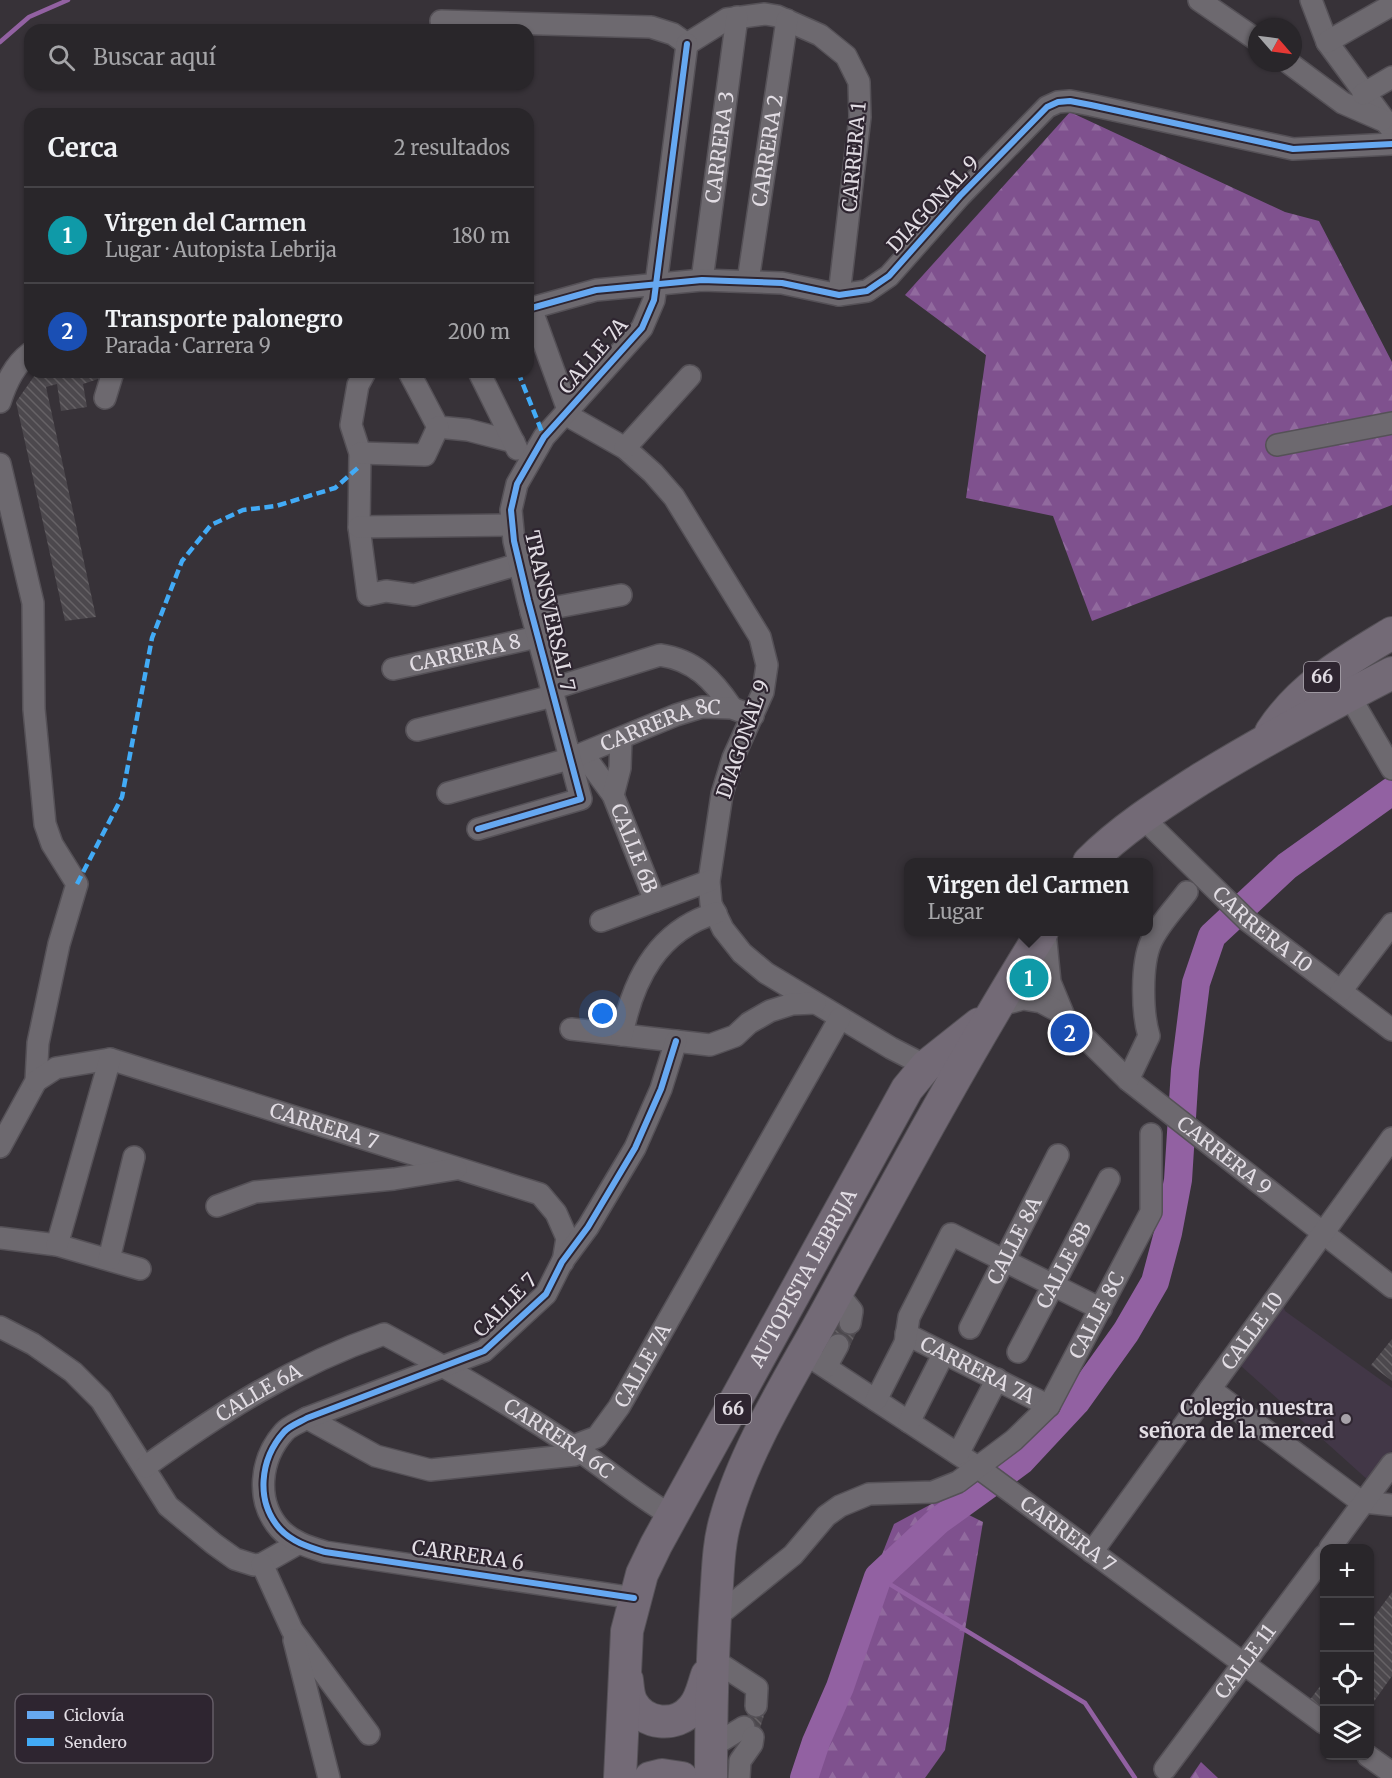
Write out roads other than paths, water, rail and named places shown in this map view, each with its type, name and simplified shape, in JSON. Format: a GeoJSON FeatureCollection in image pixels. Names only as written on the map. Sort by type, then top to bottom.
{"type":"FeatureCollection","features":[{"type":"Feature","properties":{"kind":"highway","name":"66"},"geometry":{"type":"LineString","coordinates":[[1267,738],[1284,711],[1298,696],[1322,677],[1392,633]]}},
{"type":"Feature","properties":{"kind":"highway","name":"66"},"geometry":{"type":"LineString","coordinates":[[1093,858],[1113,839],[1142,817],[1267,738],[1392,673]]}},
{"type":"Feature","properties":{"kind":"highway","name":"AUTOPISTA LEBRIJA"},"geometry":{"type":"LineString","coordinates":[[711,1778],[714,1642],[719,1554],[725,1518],[761,1433],[815,1360],[837,1292],[993,1011],[1040,936]]}},
{"type":"Feature","properties":{"kind":"highway","name":"AUTOPISTA LEBRIJA"},"geometry":{"type":"LineString","coordinates":[[621,1778],[627,1630],[642,1574],[907,1089],[926,1066],[993,1011]]}},
{"type":"Feature","properties":{"kind":"highway"},"geometry":{"type":"LineString","coordinates":[[625,1667],[628,1692],[637,1710],[654,1721],[674,1721],[684,1717],[698,1702],[714,1642]]}},
{"type":"Feature","properties":{"kind":"highway"},"geometry":{"type":"LineString","coordinates":[[650,1778],[662,1775],[682,1778]]}},
{"type":"Feature","properties":{"kind":"street"},"geometry":{"type":"LineString","coordinates":[[1199,0],[1248,34]]}},
{"type":"Feature","properties":{"kind":"street"},"geometry":{"type":"LineString","coordinates":[[1311,0],[1327,42],[1387,125]]}},
{"type":"Feature","properties":{"kind":"street"},"geometry":{"type":"LineString","coordinates":[[1327,42],[1392,5]]}},
{"type":"Feature","properties":{"kind":"street","name":"CARRERA 1"},"geometry":{"type":"LineString","coordinates":[[687,44],[713,25],[736,16],[765,14],[787,20],[820,35],[846,56],[859,82],[860,117],[839,295]]}},
{"type":"Feature","properties":{"kind":"street","name":"CARRERA 3"},"geometry":{"type":"LineString","coordinates":[[702,280],[736,16]]}},
{"type":"Feature","properties":{"kind":"street","name":"CARRERA 2"},"geometry":{"type":"LineString","coordinates":[[748,280],[787,20]]}},
{"type":"Feature","properties":{"kind":"street"},"geometry":{"type":"LineString","coordinates":[[441,21],[651,27],[673,34],[687,44]]}},
{"type":"Feature","properties":{"kind":"street","name":"CALLE 7A"},"geometry":{"type":"LineString","coordinates":[[566,412],[642,327],[654,300],[687,44]]}},
{"type":"Feature","properties":{"kind":"street"},"geometry":{"type":"LineString","coordinates":[[1301,72],[1343,103],[1387,125]]}},
{"type":"Feature","properties":{"kind":"street"},"geometry":{"type":"LineString","coordinates":[[1363,94],[1392,77]]}},
{"type":"Feature","properties":{"kind":"street","name":"DIAGONAL 9"},"geometry":{"type":"LineString","coordinates":[[534,307],[596,290],[702,280],[783,283],[839,295],[867,291],[880,285],[960,196],[1047,107],[1058,102],[1091,105],[1293,149],[1392,144]]}},
{"type":"Feature","properties":{"kind":"street"},"geometry":{"type":"LineString","coordinates":[[534,320],[566,412]]}},
{"type":"Feature","properties":{"kind":"street"},"geometry":{"type":"LineString","coordinates":[[0,402],[6,382],[24,357]]}},
{"type":"Feature","properties":{"kind":"street"},"geometry":{"type":"LineString","coordinates":[[625,448],[690,376]]}},
{"type":"Feature","properties":{"kind":"street"},"geometry":{"type":"LineString","coordinates":[[105,398],[110,378]]}},
{"type":"Feature","properties":{"kind":"street"},"geometry":{"type":"LineString","coordinates":[[362,378],[358,385],[351,425],[360,453],[359,527],[368,595],[386,591],[414,595],[519,564]]}},
{"type":"Feature","properties":{"kind":"street"},"geometry":{"type":"LineString","coordinates":[[360,453],[425,455],[428,452],[438,427],[412,378]]}},
{"type":"Feature","properties":{"kind":"street"},"geometry":{"type":"LineString","coordinates":[[482,378],[526,466]]}},
{"type":"Feature","properties":{"kind":"street","name":"DIAGONAL 9"},"geometry":{"type":"LineString","coordinates":[[566,412],[625,448],[653,473],[674,497],[760,637],[767,665],[763,692],[733,758],[722,794],[709,881],[711,903],[716,913],[742,953],[766,973],[926,1066]]}},
{"type":"Feature","properties":{"kind":"street","name":"TRANSVERSAL 7"},"geometry":{"type":"LineString","coordinates":[[566,412],[544,437],[526,466],[517,484],[511,510],[519,564],[537,637],[552,693],[576,757]]}},
{"type":"Feature","properties":{"kind":"street"},"geometry":{"type":"LineString","coordinates":[[1277,445],[1392,423]]}},
{"type":"Feature","properties":{"kind":"street"},"geometry":{"type":"LineString","coordinates":[[438,427],[468,430],[514,442]]}},
{"type":"Feature","properties":{"kind":"street"},"geometry":{"type":"LineString","coordinates":[[0,464],[33,603],[34,709],[45,824],[52,843],[77,884],[59,944],[38,1043],[36,1081],[0,1147]]}},
{"type":"Feature","properties":{"kind":"street"},"geometry":{"type":"LineString","coordinates":[[359,527],[512,525]]}},
{"type":"Feature","properties":{"kind":"street"},"geometry":{"type":"LineString","coordinates":[[531,612],[621,595]]}},
{"type":"Feature","properties":{"kind":"street","name":"CARRERA 8"},"geometry":{"type":"LineString","coordinates":[[393,669],[537,637]]}},
{"type":"Feature","properties":{"kind":"street"},"geometry":{"type":"LineString","coordinates":[[417,730],[552,693],[660,655],[678,658],[695,666],[716,685],[732,708]]}},
{"type":"Feature","properties":{"kind":"street"},"geometry":{"type":"LineString","coordinates":[[1349,695],[1390,766]]}},
{"type":"Feature","properties":{"kind":"street","name":"CARRERA 8C"},"geometry":{"type":"LineString","coordinates":[[448,793],[576,757],[676,715],[702,707],[732,708],[753,716]]}},
{"type":"Feature","properties":{"kind":"street","name":"CALLE 6B"},"geometry":{"type":"LineString","coordinates":[[613,795],[620,768],[621,739]]}},
{"type":"Feature","properties":{"kind":"street"},"geometry":{"type":"LineString","coordinates":[[478,829],[581,800],[576,757]]}},
{"type":"Feature","properties":{"kind":"street","name":"CALLE 6B"},"geometry":{"type":"LineString","coordinates":[[576,757],[613,795],[655,901]]}},
{"type":"Feature","properties":{"kind":"street","name":"CARRERA 10"},"geometry":{"type":"LineString","coordinates":[[1142,817],[1248,921],[1392,1030]]}},
{"type":"Feature","properties":{"kind":"street"},"geometry":{"type":"LineString","coordinates":[[601,921],[709,881]]}},
{"type":"Feature","properties":{"kind":"street"},"geometry":{"type":"LineString","coordinates":[[1128,1080],[1149,1036],[1143,1018],[1143,985],[1150,943],[1187,892]]}},
{"type":"Feature","properties":{"kind":"street"},"geometry":{"type":"LineString","coordinates":[[622,1035],[633,994],[654,953],[687,924],[716,913]]}},
{"type":"Feature","properties":{"kind":"street"},"geometry":{"type":"LineString","coordinates":[[1341,991],[1392,924]]}},
{"type":"Feature","properties":{"kind":"street","name":"CARRERA 9"},"geometry":{"type":"LineString","coordinates":[[1044,936],[1050,982],[1065,1017]]}},
{"type":"Feature","properties":{"kind":"street","name":"CARRERA 9"},"geometry":{"type":"LineString","coordinates":[[993,1011],[1013,1000],[1032,1000],[1050,1006],[1065,1017],[1128,1080],[1392,1287]]}},
{"type":"Feature","properties":{"kind":"street"},"geometry":{"type":"LineString","coordinates":[[571,1029],[676,1041],[718,1043],[735,1036],[749,1023],[770,1011],[792,1004],[815,1003]]}},
{"type":"Feature","properties":{"kind":"street","name":"CALLE 7A"},"geometry":{"type":"LineString","coordinates":[[307,1418],[376,1456],[430,1470],[575,1455],[573,1446],[597,1437],[619,1407],[840,1018]]}},
{"type":"Feature","properties":{"kind":"street","name":"CALLE 7"},"geometry":{"type":"LineString","coordinates":[[299,1543],[280,1529],[266,1505],[262,1479],[270,1453],[285,1430],[307,1418],[484,1351],[546,1294],[562,1262],[588,1227],[634,1148],[661,1089],[676,1041]]}},
{"type":"Feature","properties":{"kind":"street"},"geometry":{"type":"LineString","coordinates":[[57,1245],[110,1059]]}},
{"type":"Feature","properties":{"kind":"street","name":"CARRERA 7"},"geometry":{"type":"LineString","coordinates":[[36,1081],[56,1068],[110,1059],[540,1194],[556,1213],[567,1238],[562,1262]]}},
{"type":"Feature","properties":{"kind":"street","name":"CALLE 8C"},"geometry":{"type":"LineString","coordinates":[[714,1642],[793,1556],[826,1516],[840,1506],[869,1494],[933,1492],[958,1482],[981,1469],[1048,1406],[1150,1212],[1151,1134]]}},
{"type":"Feature","properties":{"kind":"street","name":"CALLE 10"},"geometry":{"type":"LineString","coordinates":[[1092,1552],[1392,1138]]}},
{"type":"Feature","properties":{"kind":"street","name":"CALLE 8A"},"geometry":{"type":"LineString","coordinates":[[970,1328],[1058,1155]]}},
{"type":"Feature","properties":{"kind":"street"},"geometry":{"type":"LineString","coordinates":[[109,1259],[134,1157]]}},
{"type":"Feature","properties":{"kind":"street"},"geometry":{"type":"LineString","coordinates":[[217,1206],[255,1192],[394,1179],[462,1168]]}},
{"type":"Feature","properties":{"kind":"street","name":"CALLE 8B"},"geometry":{"type":"LineString","coordinates":[[1018,1352],[1109,1179]]}},
{"type":"Feature","properties":{"kind":"street"},"geometry":{"type":"LineString","coordinates":[[876,1400],[905,1343],[909,1317],[951,1234],[1101,1309]]}},
{"type":"Feature","properties":{"kind":"street"},"geometry":{"type":"LineString","coordinates":[[0,1238],[57,1245],[140,1269]]}},
{"type":"Feature","properties":{"kind":"street"},"geometry":{"type":"LineString","coordinates":[[837,1292],[852,1311],[850,1323]]}},
{"type":"Feature","properties":{"kind":"street"},"geometry":{"type":"LineString","coordinates":[[0,1327],[33,1344],[74,1372],[101,1400],[168,1506],[213,1544],[235,1559],[254,1565],[262,1564],[299,1543]]}},
{"type":"Feature","properties":{"kind":"street","name":"CARRERA 6C"},"geometry":{"type":"LineString","coordinates":[[384,1334],[444,1366],[573,1446],[644,1499],[672,1516]]}},
{"type":"Feature","properties":{"kind":"street","name":"CALLE 6A"},"geometry":{"type":"LineString","coordinates":[[145,1467],[210,1420],[277,1379],[339,1350],[384,1334]]}},
{"type":"Feature","properties":{"kind":"street","name":"CARRERA 7A"},"geometry":{"type":"LineString","coordinates":[[906,1334],[1048,1406]]}},
{"type":"Feature","properties":{"kind":"street"},"geometry":{"type":"LineString","coordinates":[[815,1360],[838,1345]]}},
{"type":"Feature","properties":{"kind":"street"},"geometry":{"type":"LineString","coordinates":[[909,1422],[944,1353]]}},
{"type":"Feature","properties":{"kind":"street","name":"CARRERA 7"},"geometry":{"type":"LineString","coordinates":[[815,1360],[981,1469],[1320,1720]]}},
{"type":"Feature","properties":{"kind":"street"},"geometry":{"type":"LineString","coordinates":[[958,1454],[997,1379]]}},
{"type":"Feature","properties":{"kind":"street"},"geometry":{"type":"LineString","coordinates":[[1210,1389],[1364,1502],[1392,1505]]}},
{"type":"Feature","properties":{"kind":"street"},"geometry":{"type":"LineString","coordinates":[[1333,1544],[1392,1464]]}},
{"type":"Feature","properties":{"kind":"street","name":"CARRERA 6"},"geometry":{"type":"LineString","coordinates":[[299,1543],[325,1552],[634,1598]]}},
{"type":"Feature","properties":{"kind":"street","name":"CALLE 11"},"geometry":{"type":"LineString","coordinates":[[1165,1769],[1320,1561]]}},
{"type":"Feature","properties":{"kind":"street"},"geometry":{"type":"LineString","coordinates":[[262,1564],[292,1630],[328,1778]]}},
{"type":"Feature","properties":{"kind":"street"},"geometry":{"type":"LineString","coordinates":[[292,1630],[369,1734]]}},
{"type":"Feature","properties":{"kind":"street"},"geometry":{"type":"LineString","coordinates":[[714,1642],[757,1688],[756,1706]]}},
{"type":"Feature","properties":{"kind":"street"},"geometry":{"type":"LineString","coordinates":[[711,1747],[748,1732],[752,1744],[740,1761],[739,1778]]}},
{"type":"Feature","properties":{"kind":"street"},"geometry":{"type":"LineString","coordinates":[[1374,1760],[1392,1773]]}},
{"type":"Feature","properties":{"kind":"waterway"},"geometry":{"type":"LineString","coordinates":[[0,42],[29,17],[68,0]]}},
{"type":"Feature","properties":{"kind":"waterway"},"geometry":{"type":"LineString","coordinates":[[804,1778],[816,1742],[840,1687],[878,1577],[938,1521],[1021,1461],[1076,1402],[1126,1332],[1155,1282],[1168,1233],[1178,1180],[1185,1070],[1196,983],[1212,936],[1287,866],[1392,791]]}},
{"type":"Feature","properties":{"kind":"waterway"},"geometry":{"type":"LineString","coordinates":[[878,1577],[1085,1703],[1135,1778]]}},
{"type":"Feature","properties":{"kind":"place","name":"Virgen del Carmen"},"geometry":{"type":"Point","coordinates":[1029,978]}},
{"type":"Feature","properties":{"kind":"place","name":"Transporte palonegro"},"geometry":{"type":"Point","coordinates":[1070,1033]}},
{"type":"Feature","properties":{"kind":"place","name":"Colegio nuestra señora de la merced"},"geometry":{"type":"Point","coordinates":[1346,1419]}}]}
